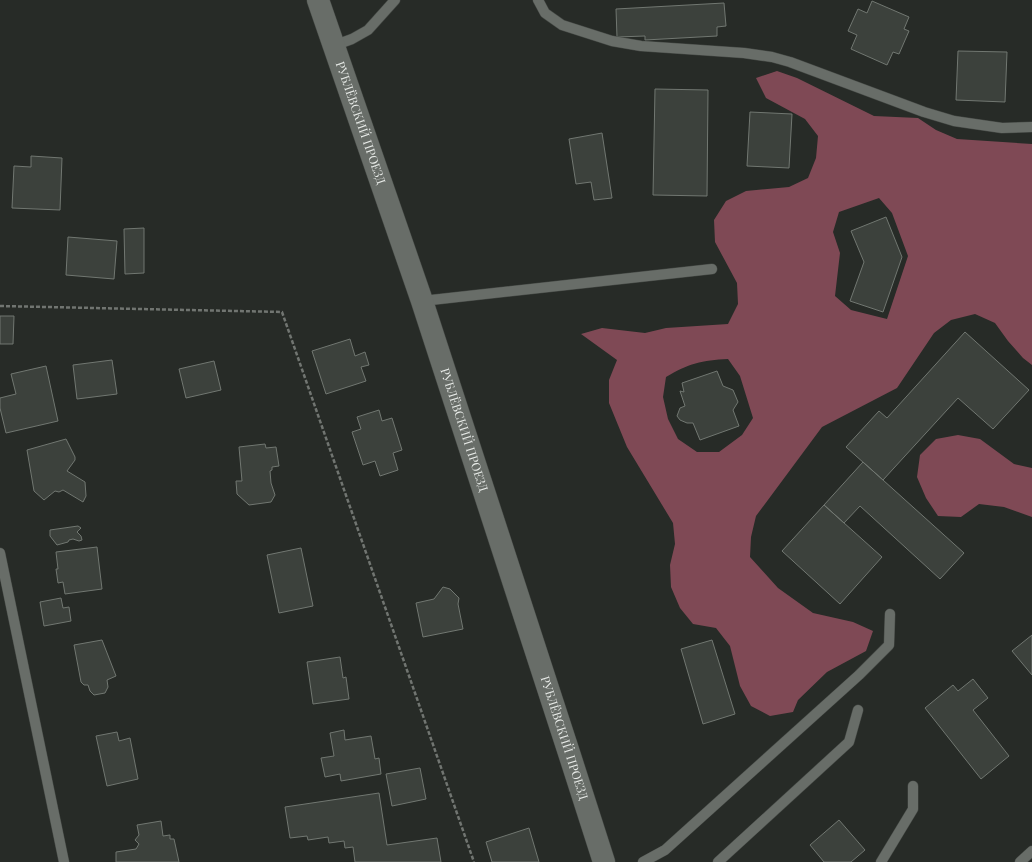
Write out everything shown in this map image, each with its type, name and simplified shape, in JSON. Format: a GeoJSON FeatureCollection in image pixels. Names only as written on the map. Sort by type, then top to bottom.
{"type":"FeatureCollection","features":[{"type":"Feature","properties":{"kind":"street","name":"РУБЛЁВСКИЙ ПРОЕЗД"},"geometry":{"type":"LineString","coordinates":[[318,0],[422,301],[604,862]]}},
{"type":"Feature","properties":{"kind":"lane"},"geometry":{"type":"LineString","coordinates":[[333,46],[352,39],[368,30],[395,0]]}},
{"type":"Feature","properties":{"kind":"lane"},"geometry":{"type":"LineString","coordinates":[[538,0],[546,13],[562,25],[612,41],[641,46],[744,53],[772,57],[790,62],[924,112],[954,121],[1002,128],[1032,127]]}},
{"type":"Feature","properties":{"kind":"lane"},"geometry":{"type":"LineString","coordinates":[[422,301],[712,269]]}},
{"type":"Feature","properties":{"kind":"lane"},"geometry":{"type":"LineString","coordinates":[[0,553],[64,862]]}},
{"type":"Feature","properties":{"kind":"lane"},"geometry":{"type":"LineString","coordinates":[[644,862],[665,850],[859,675],[889,645],[890,614]]}},
{"type":"Feature","properties":{"kind":"lane"},"geometry":{"type":"LineString","coordinates":[[718,862],[849,742],[858,710]]}},
{"type":"Feature","properties":{"kind":"lane"},"geometry":{"type":"LineString","coordinates":[[881,862],[913,808],[913,786]]}},
{"type":"Feature","properties":{"kind":"lane"},"geometry":{"type":"LineString","coordinates":[[1020,862],[1032,851]]}},
{"type":"Feature","properties":{"kind":"path"},"geometry":{"type":"LineString","coordinates":[[0,306],[282,312],[474,862]]}},
{"type":"Feature","properties":{"kind":"shaded area"},"geometry":{"type":"Polygon","coordinates":[[[777,71],[797,78],[874,116],[918,118],[936,130],[957,139],[1032,144],[1032,365],[1023,358],[1008,341],[995,323],[975,314],[951,320],[934,333],[897,388],[822,427],[756,516],[751,537],[750,557],[778,588],[813,613],[853,622],[873,631],[866,651],[827,672],[798,700],[793,712],[770,716],[751,706],[740,686],[730,646],[716,628],[693,624],[680,608],[671,587],[670,565],[675,544],[673,523],[627,447],[609,403],[609,380],[617,360],[581,334],[602,328],[645,333],[666,328],[728,324],[738,304],[737,283],[715,242],[714,220],[726,201],[746,191],[789,187],[808,178],[816,158],[818,136],[805,119],[766,98],[756,78],[777,71]],[[879,198],[839,212],[833,232],[840,253],[835,296],[851,310],[887,319],[908,256],[892,213],[879,198]],[[728,359],[710,360],[696,364],[681,369],[666,377],[663,397],[668,419],[678,439],[697,452],[719,452],[742,435],[753,418],[740,376],[728,359]]]}},
{"type":"Feature","properties":{"kind":"shaded area"},"geometry":{"type":"Polygon","coordinates":[[[958,435],[980,439],[1014,464],[1032,468],[1032,517],[1004,507],[979,504],[961,517],[938,516],[926,498],[917,477],[920,455],[936,439],[958,435]]]}},
{"type":"Feature","properties":{"kind":"building"},"geometry":{"type":"Polygon","coordinates":[[[872,1],[909,17],[904,29],[909,31],[899,54],[893,52],[887,65],[851,49],[857,35],[848,31],[858,9],[867,13],[872,1]]]}},
{"type":"Feature","properties":{"kind":"building"},"geometry":{"type":"Polygon","coordinates":[[[724,3],[726,26],[717,27],[717,36],[645,40],[645,36],[617,37],[616,9],[724,3]]]}},
{"type":"Feature","properties":{"kind":"building"},"geometry":{"type":"Polygon","coordinates":[[[958,51],[1007,52],[1005,102],[956,100],[958,51]]]}},
{"type":"Feature","properties":{"kind":"building"},"geometry":{"type":"Polygon","coordinates":[[[655,89],[708,90],[707,196],[653,195],[655,89]]]}},
{"type":"Feature","properties":{"kind":"building"},"geometry":{"type":"Polygon","coordinates":[[[750,112],[792,114],[789,168],[747,166],[750,112]]]}},
{"type":"Feature","properties":{"kind":"building"},"geometry":{"type":"Polygon","coordinates":[[[602,133],[612,198],[594,200],[591,182],[576,184],[569,139],[602,133]]]}},
{"type":"Feature","properties":{"kind":"building"},"geometry":{"type":"Polygon","coordinates":[[[31,156],[62,158],[60,210],[12,208],[14,166],[31,167],[31,156]]]}},
{"type":"Feature","properties":{"kind":"building"},"geometry":{"type":"Polygon","coordinates":[[[886,217],[902,257],[883,312],[850,301],[864,262],[851,231],[886,217]]]}},
{"type":"Feature","properties":{"kind":"building"},"geometry":{"type":"Polygon","coordinates":[[[144,228],[144,273],[125,274],[124,229],[144,228]]]}},
{"type":"Feature","properties":{"kind":"building"},"geometry":{"type":"Polygon","coordinates":[[[68,237],[117,241],[114,279],[66,275],[68,237]]]}},
{"type":"Feature","properties":{"kind":"building"},"geometry":{"type":"Polygon","coordinates":[[[0,316],[14,316],[13,344],[0,344],[0,316]]]}},
{"type":"Feature","properties":{"kind":"building"},"geometry":{"type":"Polygon","coordinates":[[[965,332],[1029,390],[993,429],[958,398],[883,480],[846,447],[879,411],[887,418],[965,332]]]}},
{"type":"Feature","properties":{"kind":"building"},"geometry":{"type":"Polygon","coordinates":[[[350,339],[355,356],[365,352],[369,365],[361,367],[366,381],[326,394],[312,351],[350,339]]]}},
{"type":"Feature","properties":{"kind":"building"},"geometry":{"type":"Polygon","coordinates":[[[112,360],[117,394],[77,399],[73,365],[112,360]]]}},
{"type":"Feature","properties":{"kind":"building"},"geometry":{"type":"Polygon","coordinates":[[[214,361],[221,390],[186,398],[179,369],[214,361]]]}},
{"type":"Feature","properties":{"kind":"building"},"geometry":{"type":"Polygon","coordinates":[[[46,366],[58,421],[6,433],[0,408],[0,398],[16,394],[11,374],[46,366]]]}},
{"type":"Feature","properties":{"kind":"building"},"geometry":{"type":"Polygon","coordinates":[[[717,371],[723,386],[733,390],[738,402],[733,410],[739,426],[700,440],[693,423],[687,423],[680,420],[677,416],[680,408],[685,406],[680,391],[684,392],[682,383],[717,371]]]}},
{"type":"Feature","properties":{"kind":"building"},"geometry":{"type":"Polygon","coordinates":[[[379,410],[382,421],[392,418],[402,450],[393,453],[398,470],[380,476],[375,461],[363,465],[352,432],[361,429],[357,417],[379,410]]]}},
{"type":"Feature","properties":{"kind":"building"},"geometry":{"type":"Polygon","coordinates":[[[66,439],[75,457],[75,460],[67,471],[85,482],[86,496],[83,502],[63,490],[59,492],[55,491],[44,500],[34,491],[27,450],[66,439]]]}},
{"type":"Feature","properties":{"kind":"building"},"geometry":{"type":"Polygon","coordinates":[[[265,444],[266,448],[276,447],[279,466],[272,467],[272,470],[270,471],[271,483],[275,495],[271,502],[249,505],[237,494],[236,481],[242,481],[239,447],[265,444]]]}},
{"type":"Feature","properties":{"kind":"building"},"geometry":{"type":"Polygon","coordinates":[[[863,462],[964,553],[940,579],[860,506],[844,523],[824,505],[863,462]]]}},
{"type":"Feature","properties":{"kind":"building"},"geometry":{"type":"Polygon","coordinates":[[[824,505],[882,557],[840,604],[782,551],[824,505]]]}},
{"type":"Feature","properties":{"kind":"building"},"geometry":{"type":"Polygon","coordinates":[[[78,526],[81,528],[77,532],[81,536],[82,540],[79,541],[73,539],[57,545],[50,536],[50,530],[78,526]]]}},
{"type":"Feature","properties":{"kind":"building"},"geometry":{"type":"Polygon","coordinates":[[[97,547],[102,589],[65,594],[63,582],[58,583],[56,552],[97,547]]]}},
{"type":"Feature","properties":{"kind":"building"},"geometry":{"type":"Polygon","coordinates":[[[301,548],[313,606],[279,613],[267,555],[301,548]]]}},
{"type":"Feature","properties":{"kind":"building"},"geometry":{"type":"Polygon","coordinates":[[[443,587],[450,589],[459,598],[458,604],[463,629],[423,637],[416,603],[434,599],[443,587]]]}},
{"type":"Feature","properties":{"kind":"building"},"geometry":{"type":"Polygon","coordinates":[[[61,598],[63,608],[69,607],[71,621],[44,626],[40,602],[61,598]]]}},
{"type":"Feature","properties":{"kind":"building"},"geometry":{"type":"Polygon","coordinates":[[[1032,635],[1032,675],[1012,651],[1032,635]]]}},
{"type":"Feature","properties":{"kind":"building"},"geometry":{"type":"Polygon","coordinates":[[[102,640],[116,676],[107,680],[108,687],[105,693],[94,695],[90,691],[88,685],[84,685],[81,682],[74,645],[102,640]]]}},
{"type":"Feature","properties":{"kind":"building"},"geometry":{"type":"Polygon","coordinates":[[[712,640],[735,714],[703,724],[681,649],[712,640]]]}},
{"type":"Feature","properties":{"kind":"building"},"geometry":{"type":"Polygon","coordinates":[[[340,657],[343,678],[346,677],[349,699],[313,704],[307,662],[340,657]]]}},
{"type":"Feature","properties":{"kind":"building"},"geometry":{"type":"Polygon","coordinates":[[[973,679],[988,698],[973,710],[1009,756],[981,779],[925,708],[953,685],[958,691],[973,679]]]}},
{"type":"Feature","properties":{"kind":"building"},"geometry":{"type":"Polygon","coordinates":[[[344,730],[345,740],[371,736],[375,759],[379,758],[381,774],[341,781],[340,774],[325,777],[321,758],[334,756],[330,733],[344,730]]]}},
{"type":"Feature","properties":{"kind":"building"},"geometry":{"type":"Polygon","coordinates":[[[117,732],[119,741],[130,738],[138,779],[107,786],[96,736],[117,732]]]}},
{"type":"Feature","properties":{"kind":"building"},"geometry":{"type":"Polygon","coordinates":[[[420,768],[426,799],[392,806],[386,774],[420,768]]]}},
{"type":"Feature","properties":{"kind":"building"},"geometry":{"type":"Polygon","coordinates":[[[379,793],[387,845],[437,838],[441,862],[355,862],[353,847],[345,848],[344,841],[329,843],[328,837],[308,840],[307,836],[290,838],[285,807],[379,793]]]}},
{"type":"Feature","properties":{"kind":"building"},"geometry":{"type":"Polygon","coordinates":[[[839,820],[865,850],[851,862],[824,862],[810,845],[839,820]]]}},
{"type":"Feature","properties":{"kind":"building"},"geometry":{"type":"Polygon","coordinates":[[[161,821],[163,836],[170,835],[170,839],[174,839],[179,862],[116,862],[116,852],[136,849],[139,844],[135,840],[139,835],[137,825],[161,821]]]}},
{"type":"Feature","properties":{"kind":"building"},"geometry":{"type":"Polygon","coordinates":[[[529,828],[539,862],[492,862],[486,842],[529,828]]]}}]}
